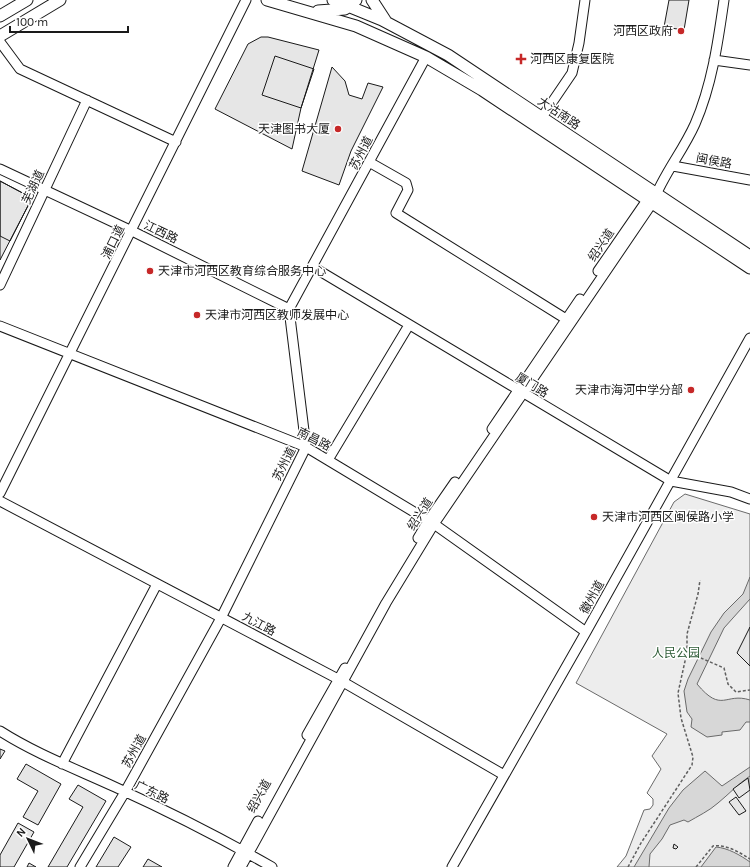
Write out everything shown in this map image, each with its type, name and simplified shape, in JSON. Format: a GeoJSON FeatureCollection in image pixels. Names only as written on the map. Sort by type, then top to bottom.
{"type":"FeatureCollection","features":[{"type":"Feature","properties":{"kind":"main road"},"geometry":{"type":"LineString","coordinates":[[0,16],[27,0]]}},
{"type":"Feature","properties":{"kind":"main road"},"geometry":{"type":"LineString","coordinates":[[0,36],[60,0]]}},
{"type":"Feature","properties":{"kind":"main road","name":"大沽南路"},"geometry":{"type":"LineString","coordinates":[[266,0],[356,26],[381,37],[426,57],[539,121]]}},
{"type":"Feature","properties":{"kind":"main road","name":"大沽南路"},"geometry":{"type":"LineString","coordinates":[[333,0],[354,5],[448,56],[750,268]]}},
{"type":"Feature","properties":{"kind":"main road"},"geometry":{"type":"LineString","coordinates":[[372,0],[380,14],[390,24]]}},
{"type":"Feature","properties":{"kind":"main road"},"geometry":{"type":"LineString","coordinates":[[303,11],[333,11],[354,5]]}},
{"type":"Feature","properties":{"kind":"main road"},"geometry":{"type":"LineString","coordinates":[[342,22],[354,5]]}},
{"type":"Feature","properties":{"kind":"main road"},"geometry":{"type":"LineString","coordinates":[[354,5],[356,26]]}},
{"type":"Feature","properties":{"kind":"main road"},"geometry":{"type":"LineString","coordinates":[[354,5],[381,37]]}},
{"type":"Feature","properties":{"kind":"main road","name":"大沽南路"},"geometry":{"type":"LineString","coordinates":[[652,198],[750,256]]}},
{"type":"Feature","properties":{"kind":"street","name":"浦口道"},"geometry":{"type":"LineString","coordinates":[[0,493],[71,354],[246,0]]}},
{"type":"Feature","properties":{"kind":"street"},"geometry":{"type":"LineString","coordinates":[[539,121],[572,73],[579,43],[585,0]]}},
{"type":"Feature","properties":{"kind":"street","name":"绍兴道"},"geometry":{"type":"LineString","coordinates":[[233,867],[245,852],[341,681],[380,602],[431,522],[521,392],[673,166],[685,144],[704,102],[714,60],[724,0]]}},
{"type":"Feature","properties":{"kind":"street"},"geometry":{"type":"LineString","coordinates":[[0,42],[20,69],[176,142]]}},
{"type":"Feature","properties":{"kind":"street","name":"苏州道"},"geometry":{"type":"LineString","coordinates":[[80,867],[125,792],[221,618],[306,447],[289,309],[426,57]]}},
{"type":"Feature","properties":{"kind":"street"},"geometry":{"type":"LineString","coordinates":[[714,60],[750,65]]}},
{"type":"Feature","properties":{"kind":"street","name":"芜湖道"},"geometry":{"type":"LineString","coordinates":[[0,284],[87,100]]}},
{"type":"Feature","properties":{"kind":"street"},"geometry":{"type":"LineString","coordinates":[[369,162],[406,183],[408,190],[396,212],[566,319]]}},
{"type":"Feature","properties":{"kind":"street","name":"闽侯路"},"geometry":{"type":"LineString","coordinates":[[673,166],[750,180]]}},
{"type":"Feature","properties":{"kind":"street","name":"江西路"},"geometry":{"type":"LineString","coordinates":[[0,169],[132,231],[289,309]]}},
{"type":"Feature","properties":{"kind":"street","name":"绍兴道"},"geometry":{"type":"LineString","coordinates":[[521,392],[566,319],[652,198]]}},
{"type":"Feature","properties":{"kind":"street","name":"厦门路"},"geometry":{"type":"LineString","coordinates":[[313,267],[671,481],[731,492],[750,499]]}},
{"type":"Feature","properties":{"kind":"street"},"geometry":{"type":"LineString","coordinates":[[328,460],[409,325]]}},
{"type":"Feature","properties":{"kind":"street","name":"南昌路"},"geometry":{"type":"LineString","coordinates":[[0,326],[306,447],[431,522],[586,632]]}},
{"type":"Feature","properties":{"kind":"street","name":"徽州道"},"geometry":{"type":"LineString","coordinates":[[452,867],[586,632],[750,338]]}},
{"type":"Feature","properties":{"kind":"street","name":"九江路"},"geometry":{"type":"LineString","coordinates":[[0,501],[341,681],[504,775]]}},
{"type":"Feature","properties":{"kind":"street"},"geometry":{"type":"LineString","coordinates":[[62,764],[157,584]]}},
{"type":"Feature","properties":{"kind":"street","name":"广东路"},"geometry":{"type":"LineString","coordinates":[[0,731],[28,748],[125,792],[272,867]]}},
{"type":"Feature","properties":{"kind":"street","name":"绍兴道"},"geometry":{"type":"LineString","coordinates":[[241,867],[245,852]]}},
{"type":"Feature","properties":{"kind":"path"},"geometry":{"type":"LineString","coordinates":[[628,867],[692,764],[694,756],[681,718],[678,693],[687,652],[687,634],[698,594],[700,580]]}},
{"type":"Feature","properties":{"kind":"path"},"geometry":{"type":"LineString","coordinates":[[687,652],[724,668],[728,684],[736,692],[750,690]]}},
{"type":"Feature","properties":{"kind":"path"},"geometry":{"type":"LineString","coordinates":[[696,867],[713,846],[717,845],[724,846],[750,859]]}},
{"type":"Feature","properties":{"kind":"shaded area","name":"人民公园"},"geometry":{"type":"Polygon","coordinates":[[[685,494],[750,514],[750,867],[617,867],[626,856],[644,810],[650,809],[653,805],[653,799],[647,793],[661,769],[652,756],[667,734],[576,683],[674,502],[685,494]]]}},
{"type":"Feature","properties":{"kind":"shaded area"},"geometry":{"type":"Polygon","coordinates":[[[750,577],[750,599],[724,628],[697,684],[705,693],[718,700],[742,698],[750,700],[750,722],[746,722],[740,730],[722,732],[722,735],[707,737],[691,727],[692,719],[687,712],[684,691],[688,679],[711,632],[724,613],[743,594],[750,577]]]}},
{"type":"Feature","properties":{"kind":"shaded area"},"geometry":{"type":"Polygon","coordinates":[[[750,767],[750,776],[711,808],[688,822],[684,820],[670,825],[662,839],[650,854],[649,867],[634,867],[669,808],[683,790],[705,771],[722,786],[750,767]]]}},
{"type":"Feature","properties":{"kind":"shaded area"},"geometry":{"type":"Polygon","coordinates":[[[716,847],[729,850],[742,857],[750,862],[750,867],[701,867],[716,847]]]}},
{"type":"Feature","properties":{"kind":"building","name":"河西区政府"},"geometry":{"type":"Polygon","coordinates":[[[669,0],[689,0],[684,30],[664,27],[669,0]]]}},
{"type":"Feature","properties":{"kind":"building"},"geometry":{"type":"Polygon","coordinates":[[[261,37],[268,37],[319,50],[301,108],[292,149],[215,109],[248,44],[261,37]]]}},
{"type":"Feature","properties":{"kind":"building"},"geometry":{"type":"Polygon","coordinates":[[[275,56],[314,69],[301,108],[262,95],[275,56]]]}},
{"type":"Feature","properties":{"kind":"building","name":"天津图书大厦"},"geometry":{"type":"Polygon","coordinates":[[[332,67],[345,81],[349,95],[362,99],[368,83],[383,87],[351,151],[339,185],[302,171],[332,67]]]}},
{"type":"Feature","properties":{"kind":"building"},"geometry":{"type":"Polygon","coordinates":[[[0,181],[32,198],[0,260],[0,181]]]}},
{"type":"Feature","properties":{"kind":"building"},"geometry":{"type":"Polygon","coordinates":[[[0,181],[32,198],[10,241],[0,236],[0,181]]]}},
{"type":"Feature","properties":{"kind":"building"},"geometry":{"type":"Polygon","coordinates":[[[750,627],[750,666],[737,653],[750,627]]]}},
{"type":"Feature","properties":{"kind":"building"},"geometry":{"type":"Polygon","coordinates":[[[0,749],[5,751],[0,759],[0,749]]]}},
{"type":"Feature","properties":{"kind":"building"},"geometry":{"type":"Polygon","coordinates":[[[26,764],[61,784],[38,825],[23,817],[38,791],[17,779],[26,764]]]}},
{"type":"Feature","properties":{"kind":"building"},"geometry":{"type":"Polygon","coordinates":[[[748,778],[750,790],[739,798],[733,789],[748,778]]]}},
{"type":"Feature","properties":{"kind":"building"},"geometry":{"type":"Polygon","coordinates":[[[78,785],[106,801],[67,867],[48,867],[83,807],[69,799],[78,785]]]}},
{"type":"Feature","properties":{"kind":"building"},"geometry":{"type":"Polygon","coordinates":[[[736,797],[746,811],[739,815],[729,802],[736,797]]]}},
{"type":"Feature","properties":{"kind":"building"},"geometry":{"type":"Polygon","coordinates":[[[18,823],[34,832],[14,867],[0,867],[0,855],[18,823]]]}},
{"type":"Feature","properties":{"kind":"building"},"geometry":{"type":"Polygon","coordinates":[[[114,837],[131,847],[118,867],[96,867],[114,837]]]}},
{"type":"Feature","properties":{"kind":"building"},"geometry":{"type":"Polygon","coordinates":[[[674,844],[678,847],[676,849],[673,848],[674,844]]]}},
{"type":"Feature","properties":{"kind":"building"},"geometry":{"type":"Polygon","coordinates":[[[148,859],[162,867],[143,867],[148,859]]]}},
{"type":"Feature","properties":{"kind":"building"},"geometry":{"type":"Polygon","coordinates":[[[29,863],[36,867],[27,867],[29,863]]]}},
{"type":"Feature","properties":{"kind":"place","name":"河西区政府"},"geometry":{"type":"Point","coordinates":[681,31]}},
{"type":"Feature","properties":{"kind":"place","name":"河西区康复医院"},"geometry":{"type":"Point","coordinates":[521,59]}},
{"type":"Feature","properties":{"kind":"place","name":"天津图书大厦"},"geometry":{"type":"Point","coordinates":[338,129]}},
{"type":"Feature","properties":{"kind":"place","name":"天津市河西区教育综合服务中心"},"geometry":{"type":"Point","coordinates":[150,271]}},
{"type":"Feature","properties":{"kind":"place","name":"天津市河西区教师发展中心"},"geometry":{"type":"Point","coordinates":[197,315]}},
{"type":"Feature","properties":{"kind":"place","name":"天津市海河中学分部"},"geometry":{"type":"Point","coordinates":[691,390]}},
{"type":"Feature","properties":{"kind":"place","name":"天津市河西区闽侯路小学"},"geometry":{"type":"Point","coordinates":[594,517]}}]}
